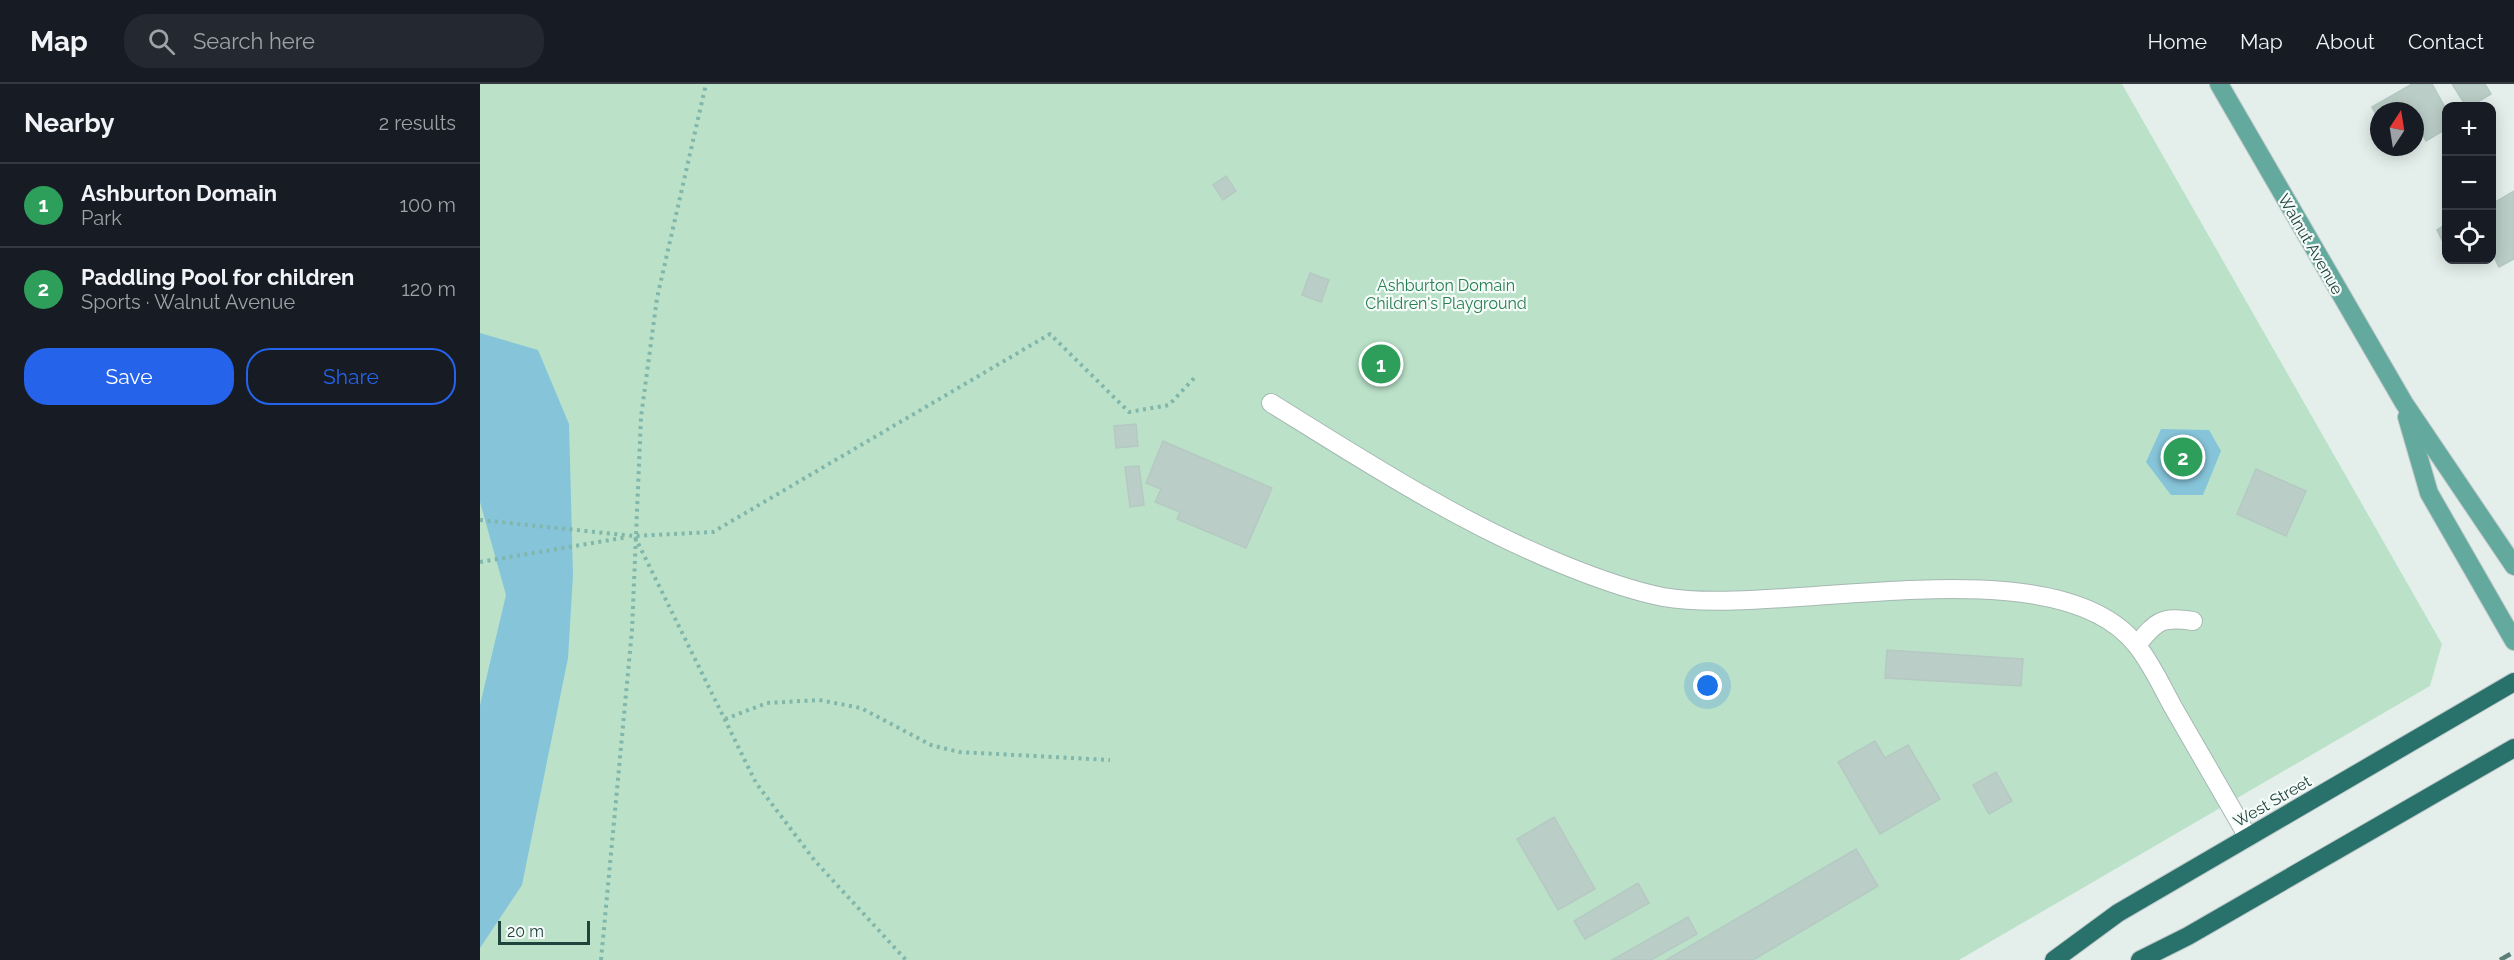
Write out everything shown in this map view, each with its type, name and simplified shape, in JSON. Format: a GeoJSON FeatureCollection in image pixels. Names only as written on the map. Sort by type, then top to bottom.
{"type":"FeatureCollection","features":[{"type":"Feature","properties":{"kind":"highway","name":"West Street"},"geometry":{"type":"LineString","coordinates":[[2054,960],[2118,913],[2514,682]]}},
{"type":"Feature","properties":{"kind":"highway"},"geometry":{"type":"LineString","coordinates":[[2140,960],[2188,936],[2514,748]]}},
{"type":"Feature","properties":{"kind":"main road","name":"Walnut Avenue"},"geometry":{"type":"LineString","coordinates":[[2219,84],[2404,404],[2514,566]]}},
{"type":"Feature","properties":{"kind":"main road","name":"Walnut Avenue"},"geometry":{"type":"LineString","coordinates":[[2404,404],[2428,493],[2514,641]]}},
{"type":"Feature","properties":{"kind":"lane"},"geometry":{"type":"LineString","coordinates":[[1270,403],[1414,492],[1519,546],[1611,584],[1663,597],[1717,603],[1911,588],[2009,593],[2055,599],[2101,614],[2137,645],[2248,837]]}},
{"type":"Feature","properties":{"kind":"lane"},"geometry":{"type":"LineString","coordinates":[[2137,645],[2153,625],[2172,618],[2193,621]]}},
{"type":"Feature","properties":{"kind":"path"},"geometry":{"type":"LineString","coordinates":[[601,960],[632,630],[634,536],[641,417],[657,298],[706,84]]}},
{"type":"Feature","properties":{"kind":"path"},"geometry":{"type":"LineString","coordinates":[[480,562],[634,536],[713,532],[1050,334],[1128,412],[1170,405],[1197,375]]}},
{"type":"Feature","properties":{"kind":"path"},"geometry":{"type":"LineString","coordinates":[[480,520],[634,536]]}},
{"type":"Feature","properties":{"kind":"path"},"geometry":{"type":"LineString","coordinates":[[634,536],[756,783],[815,861],[906,960]]}},
{"type":"Feature","properties":{"kind":"path"},"geometry":{"type":"LineString","coordinates":[[725,719],[767,703],[819,700],[861,708],[931,745],[959,752],[1110,760]]}},
{"type":"Feature","properties":{"kind":"green space","name":"Ashburton Domain Children's Playground"},"geometry":{"type":"Polygon","coordinates":[[[480,84],[2122,84],[2442,644],[2430,686],[1959,960],[480,960],[480,84]]]}},
{"type":"Feature","properties":{"kind":"water"},"geometry":{"type":"Polygon","coordinates":[[[480,333],[538,350],[569,424],[573,575],[568,658],[522,885],[480,948],[480,705],[506,595],[480,502],[480,333]]]}},
{"type":"Feature","properties":{"kind":"water"},"geometry":{"type":"Polygon","coordinates":[[[2161,429],[2209,430],[2221,451],[2203,495],[2171,495],[2146,462],[2161,429]]]}},
{"type":"Feature","properties":{"kind":"building"},"geometry":{"type":"Polygon","coordinates":[[[2412,84],[2432,84],[2442,102],[2442,131],[2426,141],[2424,137],[2424,102],[2381,102],[2412,84]]]}},
{"type":"Feature","properties":{"kind":"building"},"geometry":{"type":"Polygon","coordinates":[[[2452,84],[2485,84],[2491,94],[2478,102],[2463,102],[2452,84]]]}},
{"type":"Feature","properties":{"kind":"building"},"geometry":{"type":"Polygon","coordinates":[[[1226,176],[1236,191],[1223,200],[1213,185],[1226,176]]]}},
{"type":"Feature","properties":{"kind":"building"},"geometry":{"type":"Polygon","coordinates":[[[2514,191],[2514,259],[2499,267],[2496,261],[2496,202],[2514,191]]]}},
{"type":"Feature","properties":{"kind":"building"},"geometry":{"type":"Polygon","coordinates":[[[2442,227],[2442,240],[2437,230],[2442,227]]]}},
{"type":"Feature","properties":{"kind":"building"},"geometry":{"type":"Polygon","coordinates":[[[1310,273],[1329,280],[1321,302],[1302,295],[1310,273]]]}},
{"type":"Feature","properties":{"kind":"building"},"geometry":{"type":"Polygon","coordinates":[[[1136,424],[1138,446],[1116,448],[1114,426],[1136,424]]]}},
{"type":"Feature","properties":{"kind":"building"},"geometry":{"type":"Polygon","coordinates":[[[1163,441],[1272,488],[1246,548],[1177,519],[1180,512],[1155,502],[1161,489],[1146,483],[1163,441]]]}},
{"type":"Feature","properties":{"kind":"building"},"geometry":{"type":"Polygon","coordinates":[[[1139,466],[1144,505],[1130,507],[1125,467],[1139,466]]]}},
{"type":"Feature","properties":{"kind":"building"},"geometry":{"type":"Polygon","coordinates":[[[2256,469],[2306,491],[2286,536],[2237,514],[2256,469]]]}},
{"type":"Feature","properties":{"kind":"building"},"geometry":{"type":"Polygon","coordinates":[[[1887,650],[2023,659],[2021,686],[1885,678],[1887,650]]]}},
{"type":"Feature","properties":{"kind":"building"},"geometry":{"type":"Polygon","coordinates":[[[1875,741],[1885,758],[1908,745],[1940,799],[1880,834],[1838,762],[1875,741]]]}},
{"type":"Feature","properties":{"kind":"building"},"geometry":{"type":"Polygon","coordinates":[[[1996,772],[2012,801],[1989,814],[1973,785],[1996,772]]]}},
{"type":"Feature","properties":{"kind":"building"},"geometry":{"type":"Polygon","coordinates":[[[1554,817],[1595,889],[1558,910],[1517,839],[1554,817]]]}},
{"type":"Feature","properties":{"kind":"building"},"geometry":{"type":"Polygon","coordinates":[[[1856,849],[1878,886],[1753,960],[1666,960],[1856,849]]]}},
{"type":"Feature","properties":{"kind":"building"},"geometry":{"type":"Polygon","coordinates":[[[1638,883],[1649,903],[1585,939],[1574,921],[1638,883]]]}},
{"type":"Feature","properties":{"kind":"building"},"geometry":{"type":"Polygon","coordinates":[[[1688,917],[1697,934],[1651,960],[1612,960],[1688,917]]]}},
{"type":"Feature","properties":{"kind":"railway"},"geometry":{"type":"LineString","coordinates":[[2500,960],[2514,952]]}},
{"type":"Feature","properties":{"kind":"place","name":"Ashburton Domain"},"geometry":{"type":"Point","coordinates":[1381,364]}},
{"type":"Feature","properties":{"kind":"place","name":"Paddling Pool for children"},"geometry":{"type":"Point","coordinates":[2183,457]}}]}
